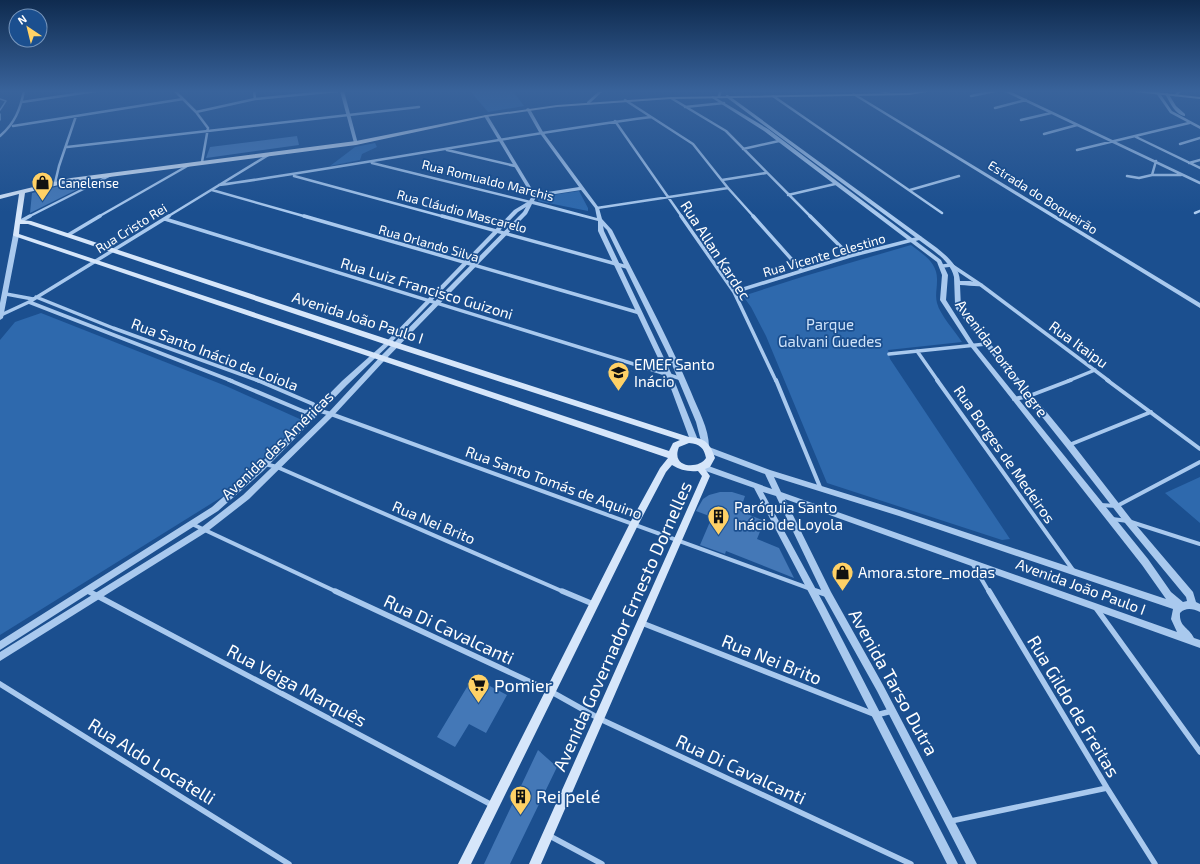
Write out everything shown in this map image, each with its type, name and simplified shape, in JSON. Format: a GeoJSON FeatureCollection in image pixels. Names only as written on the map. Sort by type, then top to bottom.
{"type":"FeatureCollection","features":[{"type":"Feature","properties":{"kind":"main road"},"geometry":{"type":"LineString","coordinates":[[0,197],[55,183],[115,173],[356,143],[412,131]]}},
{"type":"Feature","properties":{"kind":"main road"},"geometry":{"type":"LineString","coordinates":[[16,235],[22,192]]}},
{"type":"Feature","properties":{"kind":"main road","name":"Avenida João Paulo I"},"geometry":{"type":"LineString","coordinates":[[18,222],[29,222],[392,344],[692,440]]}},
{"type":"Feature","properties":{"kind":"main road","name":"Avenida João Paulo I"},"geometry":{"type":"LineString","coordinates":[[16,235],[673,457]]}},
{"type":"Feature","properties":{"kind":"main road"},"geometry":{"type":"LineString","coordinates":[[692,440],[708,449],[710,454],[709,461],[702,468],[684,468],[675,462],[672,452],[676,445],[692,440]]}},
{"type":"Feature","properties":{"kind":"main road","name":"Avenida Governador Ernesto Dornelles"},"geometry":{"type":"LineString","coordinates":[[464,864],[634,524],[662,470],[673,457]]}},
{"type":"Feature","properties":{"kind":"main road","name":"Avenida Governador Ernesto Dornelles"},"geometry":{"type":"LineString","coordinates":[[536,864],[706,476],[702,468]]}},
{"type":"Feature","properties":{"kind":"street"},"geometry":{"type":"LineString","coordinates":[[55,183],[56,172],[73,131]]}},
{"type":"Feature","properties":{"kind":"street"},"geometry":{"type":"LineString","coordinates":[[67,146],[205,131]]}},
{"type":"Feature","properties":{"kind":"street"},"geometry":{"type":"LineString","coordinates":[[202,162],[208,131]]}},
{"type":"Feature","properties":{"kind":"street"},"geometry":{"type":"LineString","coordinates":[[353,131],[356,143]]}},
{"type":"Feature","properties":{"kind":"street"},"geometry":{"type":"LineString","coordinates":[[495,131],[534,196],[582,188]]}},
{"type":"Feature","properties":{"kind":"street"},"geometry":{"type":"LineString","coordinates":[[219,185],[291,176],[349,164],[445,150],[546,131]]}},
{"type":"Feature","properties":{"kind":"street","name":"Rua Allan Kardec"},"geometry":{"type":"LineString","coordinates":[[622,131],[734,292],[777,383],[820,487]]}},
{"type":"Feature","properties":{"kind":"street"},"geometry":{"type":"LineString","coordinates":[[673,131],[693,144],[728,188],[802,271]]}},
{"type":"Feature","properties":{"kind":"street"},"geometry":{"type":"LineString","coordinates":[[726,131],[850,256]]}},
{"type":"Feature","properties":{"kind":"street"},"geometry":{"type":"LineString","coordinates":[[768,131],[805,162],[912,240],[939,261],[943,266],[951,265]]}},
{"type":"Feature","properties":{"kind":"street","name":"Avenida Porto Alegre"},"geometry":{"type":"LineString","coordinates":[[776,131],[857,193],[920,238],[943,256],[951,265],[956,271],[958,308],[1069,445],[1128,521],[1190,595],[1196,606]]}},
{"type":"Feature","properties":{"kind":"street"},"geometry":{"type":"LineString","coordinates":[[824,131],[942,213]]}},
{"type":"Feature","properties":{"kind":"street","name":"Estrada do Boqueirão"},"geometry":{"type":"LineString","coordinates":[[915,131],[1200,306]]}},
{"type":"Feature","properties":{"kind":"street"},"geometry":{"type":"LineString","coordinates":[[1044,134],[1054,131]]}},
{"type":"Feature","properties":{"kind":"street"},"geometry":{"type":"LineString","coordinates":[[1090,131],[1200,183]]}},
{"type":"Feature","properties":{"kind":"street"},"geometry":{"type":"LineString","coordinates":[[1077,150],[1157,131]]}},
{"type":"Feature","properties":{"kind":"street"},"geometry":{"type":"LineString","coordinates":[[541,132],[597,208],[601,231],[669,374],[692,440]]}},
{"type":"Feature","properties":{"kind":"street"},"geometry":{"type":"LineString","coordinates":[[1135,137],[1200,168]]}},
{"type":"Feature","properties":{"kind":"street"},"geometry":{"type":"LineString","coordinates":[[1180,144],[1200,138]]}},
{"type":"Feature","properties":{"kind":"street"},"geometry":{"type":"LineString","coordinates":[[743,149],[780,141]]}},
{"type":"Feature","properties":{"kind":"street"},"geometry":{"type":"LineString","coordinates":[[445,150],[515,166]]}},
{"type":"Feature","properties":{"kind":"street","name":"Rua Cristo Rei"},"geometry":{"type":"LineString","coordinates":[[1,317],[96,262],[270,154]]}},
{"type":"Feature","properties":{"kind":"street"},"geometry":{"type":"LineString","coordinates":[[805,162],[813,159]]}},
{"type":"Feature","properties":{"kind":"street"},"geometry":{"type":"LineString","coordinates":[[1189,163],[1200,160]]}},
{"type":"Feature","properties":{"kind":"street"},"geometry":{"type":"LineString","coordinates":[[1152,175],[1156,161]]}},
{"type":"Feature","properties":{"kind":"street","name":"Rua Romualdo Marchis"},"geometry":{"type":"LineString","coordinates":[[370,162],[600,220]]}},
{"type":"Feature","properties":{"kind":"street"},"geometry":{"type":"LineString","coordinates":[[68,235],[192,163]]}},
{"type":"Feature","properties":{"kind":"street"},"geometry":{"type":"LineString","coordinates":[[18,222],[115,173]]}},
{"type":"Feature","properties":{"kind":"street"},"geometry":{"type":"LineString","coordinates":[[722,180],[766,173]]}},
{"type":"Feature","properties":{"kind":"street"},"geometry":{"type":"LineString","coordinates":[[1127,176],[1138,178],[1152,175],[1184,175]]}},
{"type":"Feature","properties":{"kind":"street","name":"Rua Cláudio Mascarelo"},"geometry":{"type":"LineString","coordinates":[[291,176],[627,266]]}},
{"type":"Feature","properties":{"kind":"street"},"geometry":{"type":"LineString","coordinates":[[910,190],[958,176]]}},
{"type":"Feature","properties":{"kind":"street"},"geometry":{"type":"LineString","coordinates":[[788,195],[835,184]]}},
{"type":"Feature","properties":{"kind":"street"},"geometry":{"type":"LineString","coordinates":[[597,208],[728,188]]}},
{"type":"Feature","properties":{"kind":"street","name":"Rua Orlando Silva"},"geometry":{"type":"LineString","coordinates":[[212,190],[640,313]]}},
{"type":"Feature","properties":{"kind":"street"},"geometry":{"type":"LineString","coordinates":[[850,195],[857,193]]}},
{"type":"Feature","properties":{"kind":"street","name":"Avenida das Américas"},"geometry":{"type":"LineString","coordinates":[[0,646],[215,509],[241,488],[373,356],[392,344],[438,303],[525,213],[534,196]]}},
{"type":"Feature","properties":{"kind":"street","name":"Avenida das Américas"},"geometry":{"type":"LineString","coordinates":[[0,658],[99,597],[204,529],[246,496],[331,414],[382,359],[392,344],[429,300],[464,263],[516,211],[530,202]]}},
{"type":"Feature","properties":{"kind":"street"},"geometry":{"type":"LineString","coordinates":[[1195,213],[1200,211]]}},
{"type":"Feature","properties":{"kind":"street","name":"Rua Luiz Francisco Guizoni"},"geometry":{"type":"LineString","coordinates":[[165,219],[683,379]]}},
{"type":"Feature","properties":{"kind":"street"},"geometry":{"type":"LineString","coordinates":[[600,220],[609,230],[683,379],[706,439],[708,449]]}},
{"type":"Feature","properties":{"kind":"street"},"geometry":{"type":"LineString","coordinates":[[1,317],[16,235]]}},
{"type":"Feature","properties":{"kind":"street","name":"Rua Vicente Celestino"},"geometry":{"type":"LineString","coordinates":[[734,292],[850,256],[920,238]]}},
{"type":"Feature","properties":{"kind":"street","name":"Rua Itaipu"},"geometry":{"type":"LineString","coordinates":[[951,265],[1200,449]]}},
{"type":"Feature","properties":{"kind":"street","name":"Avenida Porto Alegre"},"geometry":{"type":"LineString","coordinates":[[943,266],[945,275],[943,300],[972,345],[1145,562],[1168,595],[1180,607]]}},
{"type":"Feature","properties":{"kind":"street"},"geometry":{"type":"LineString","coordinates":[[957,286],[957,283],[980,285]]}},
{"type":"Feature","properties":{"kind":"street","name":"Rua Santo Inácio de Loiola"},"geometry":{"type":"LineString","coordinates":[[6,294],[34,298],[113,328],[244,374],[313,404],[318,410]]}},
{"type":"Feature","properties":{"kind":"street","name":"Rua Santo Inácio de Loiola"},"geometry":{"type":"LineString","coordinates":[[29,302],[233,381],[305,412],[318,410]]}},
{"type":"Feature","properties":{"kind":"street"},"geometry":{"type":"LineString","coordinates":[[889,354],[986,344]]}},
{"type":"Feature","properties":{"kind":"street","name":"Rua Borges de Medeiros"},"geometry":{"type":"LineString","coordinates":[[917,351],[1073,570]]}},
{"type":"Feature","properties":{"kind":"street"},"geometry":{"type":"LineString","coordinates":[[1014,399],[1029,396],[1095,370]]}},
{"type":"Feature","properties":{"kind":"street","name":"Rua Santo Tomás de Aquino"},"geometry":{"type":"LineString","coordinates":[[318,410],[828,595]]}},
{"type":"Feature","properties":{"kind":"street"},"geometry":{"type":"LineString","coordinates":[[1069,445],[1151,412]]}},
{"type":"Feature","properties":{"kind":"street","name":"Avenida João Paulo I"},"geometry":{"type":"LineString","coordinates":[[708,449],[768,472],[820,487],[1073,570],[1180,607]]}},
{"type":"Feature","properties":{"kind":"street"},"geometry":{"type":"LineString","coordinates":[[1099,505],[1117,506],[1200,462]]}},
{"type":"Feature","properties":{"kind":"street","name":"Rua Nei Brito"},"geometry":{"type":"LineString","coordinates":[[265,464],[277,467],[594,604]]}},
{"type":"Feature","properties":{"kind":"street","name":"Avenida João Paulo I"},"geometry":{"type":"LineString","coordinates":[[702,468],[972,562],[1200,644]]}},
{"type":"Feature","properties":{"kind":"street","name":"Avenida Tarso Dutra"},"geometry":{"type":"LineString","coordinates":[[768,472],[828,595],[951,821],[972,864]]}},
{"type":"Feature","properties":{"kind":"street","name":"Avenida Tarso Dutra"},"geometry":{"type":"LineString","coordinates":[[756,487],[811,589],[953,864]]}},
{"type":"Feature","properties":{"kind":"street"},"geometry":{"type":"LineString","coordinates":[[1110,519],[1128,521],[1200,544]]}},
{"type":"Feature","properties":{"kind":"street","name":"Rua Di Cavalcanti"},"geometry":{"type":"LineString","coordinates":[[192,524],[550,691],[600,719],[911,864]]}},
{"type":"Feature","properties":{"kind":"street","name":"Rua Gildo de Freitas"},"geometry":{"type":"LineString","coordinates":[[972,562],[1107,788],[1155,864]]}},
{"type":"Feature","properties":{"kind":"street","name":"Rua Veiga Marquês"},"geometry":{"type":"LineString","coordinates":[[88,591],[493,805]]}},
{"type":"Feature","properties":{"kind":"street"},"geometry":{"type":"LineString","coordinates":[[1095,606],[1200,752]]}},
{"type":"Feature","properties":{"kind":"street"},"geometry":{"type":"LineString","coordinates":[[1196,606],[1180,607],[1175,616],[1180,628],[1188,637],[1200,644]]}},
{"type":"Feature","properties":{"kind":"street","name":"Rua Nei Brito"},"geometry":{"type":"LineString","coordinates":[[642,623],[876,716]]}},
{"type":"Feature","properties":{"kind":"street","name":"Rua Aldo Locatelli"},"geometry":{"type":"LineString","coordinates":[[0,684],[289,864]]}},
{"type":"Feature","properties":{"kind":"street"},"geometry":{"type":"LineString","coordinates":[[876,716],[892,712]]}},
{"type":"Feature","properties":{"kind":"street"},"geometry":{"type":"LineString","coordinates":[[951,821],[1107,788]]}},
{"type":"Feature","properties":{"kind":"street"},"geometry":{"type":"LineString","coordinates":[[548,835],[602,864]]}},
{"type":"Feature","properties":{"kind":"green space"},"geometry":{"type":"Polygon","coordinates":[[[375,143],[377,147],[362,154],[360,160],[330,166],[355,147],[375,143]]]}},
{"type":"Feature","properties":{"kind":"green space"},"geometry":{"type":"Polygon","coordinates":[[[579,191],[588,208],[588,211],[538,201],[539,197],[579,191]]]}},
{"type":"Feature","properties":{"kind":"green space","name":"Parque Galvani Guedes"},"geometry":{"type":"Polygon","coordinates":[[[911,245],[933,264],[937,275],[937,303],[944,318],[962,342],[888,350],[890,359],[1010,539],[1002,540],[827,483],[766,336],[751,307],[743,296],[911,245]]]}},
{"type":"Feature","properties":{"kind":"green space"},"geometry":{"type":"Polygon","coordinates":[[[41,313],[226,386],[302,420],[225,495],[0,635],[0,340],[15,322],[41,313]]]}},
{"type":"Feature","properties":{"kind":"green space"},"geometry":{"type":"Polygon","coordinates":[[[1200,477],[1200,523],[1165,493],[1200,477]]]}},
{"type":"Feature","properties":{"kind":"building"},"geometry":{"type":"Polygon","coordinates":[[[297,136],[299,145],[206,158],[210,147],[297,136]]]}},
{"type":"Feature","properties":{"kind":"building","name":"Canelense"},"geometry":{"type":"Polygon","coordinates":[[[94,181],[30,213],[32,193],[71,183],[94,181]]]}},
{"type":"Feature","properties":{"kind":"building"},"geometry":{"type":"Polygon","coordinates":[[[720,492],[732,492],[745,496],[740,511],[762,520],[763,524],[757,539],[779,548],[794,578],[726,551],[725,554],[700,545],[712,517],[696,511],[703,499],[709,495],[720,492]]]}},
{"type":"Feature","properties":{"kind":"building","name":"Pomier"},"geometry":{"type":"Polygon","coordinates":[[[470,682],[476,685],[484,683],[507,695],[486,733],[469,724],[455,747],[437,737],[470,682]]]}},
{"type":"Feature","properties":{"kind":"building","name":"Rei pelé"},"geometry":{"type":"Polygon","coordinates":[[[538,750],[557,767],[510,864],[484,864],[538,750]]]}},
{"type":"Feature","properties":{"kind":"place","name":"Canelense"},"geometry":{"type":"Point","coordinates":[42,202]}},
{"type":"Feature","properties":{"kind":"place","name":"EMEF Santo Inácio"},"geometry":{"type":"Point","coordinates":[619,392]}},
{"type":"Feature","properties":{"kind":"place","name":"Paróquia Santo Inácio de Loyola"},"geometry":{"type":"Point","coordinates":[718,536]}},
{"type":"Feature","properties":{"kind":"place","name":"Amora.store_modas"},"geometry":{"type":"Point","coordinates":[842,592]}},
{"type":"Feature","properties":{"kind":"place","name":"Pomier"},"geometry":{"type":"Point","coordinates":[479,704]}},
{"type":"Feature","properties":{"kind":"place","name":"Rei pelé"},"geometry":{"type":"Point","coordinates":[520,816]}}]}
